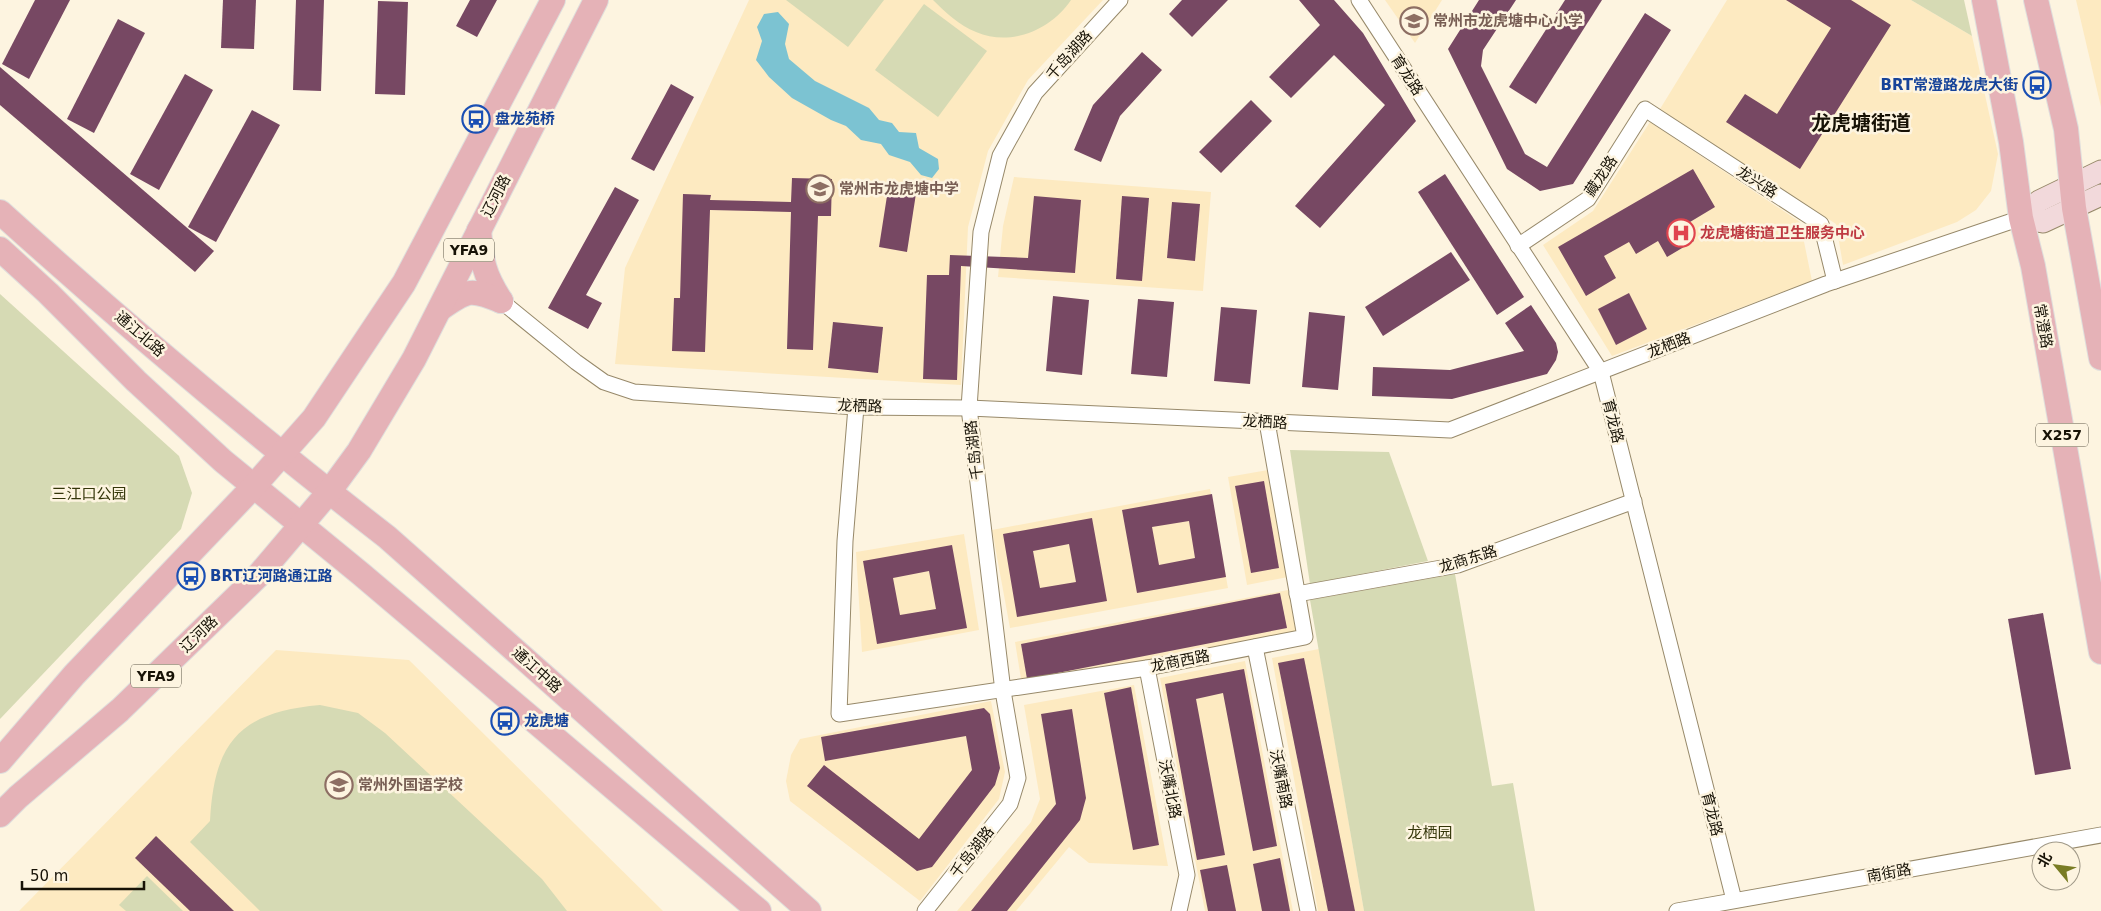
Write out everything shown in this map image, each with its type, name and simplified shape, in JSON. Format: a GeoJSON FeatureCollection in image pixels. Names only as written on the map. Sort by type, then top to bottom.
{"type":"FeatureCollection","features":[{"type":"Feature","properties":{"kind":"main road","name":"YFA9"},"geometry":{"type":"LineString","coordinates":[[0,762],[74,675],[254,486],[314,418],[404,282],[552,0]]}},
{"type":"Feature","properties":{"kind":"main road","name":"辽河路"},"geometry":{"type":"LineString","coordinates":[[329,492],[358,451],[404,376],[596,0]]}},
{"type":"Feature","properties":{"kind":"main road","name":"常澄路"},"geometry":{"type":"LineString","coordinates":[[1984,0],[2011,142],[2021,218],[2033,266],[2101,652]]}},
{"type":"Feature","properties":{"kind":"main road"},"geometry":{"type":"LineString","coordinates":[[2036,0],[2066,129],[2073,197],[2101,358]]}},
{"type":"Feature","properties":{"kind":"main road","name":"通江北路"},"geometry":{"type":"LineString","coordinates":[[0,212],[134,329],[329,492]]}},
{"type":"Feature","properties":{"kind":"main road"},"geometry":{"type":"LineString","coordinates":[[479,230],[482,262],[488,280],[501,301]]}},
{"type":"Feature","properties":{"kind":"main road"},"geometry":{"type":"LineString","coordinates":[[0,249],[48,293],[136,381],[223,461],[384,593],[759,911]]}},
{"type":"Feature","properties":{"kind":"main road"},"geometry":{"type":"LineString","coordinates":[[438,310],[462,293],[480,292],[501,301]]}},
{"type":"Feature","properties":{"kind":"main road","name":"YFA9"},"geometry":{"type":"LineString","coordinates":[[302,526],[329,492]]}},
{"type":"Feature","properties":{"kind":"main road","name":"通江中路"},"geometry":{"type":"LineString","coordinates":[[329,492],[387,537],[809,911]]}},
{"type":"Feature","properties":{"kind":"main road","name":"辽河路"},"geometry":{"type":"LineString","coordinates":[[0,815],[18,797],[120,710],[257,577],[302,526]]}},
{"type":"Feature","properties":{"kind":"street","name":"千岛湖路"},"geometry":{"type":"LineString","coordinates":[[925,911],[1010,804],[1018,778],[1003,691],[969,408],[981,232],[1000,156],[1035,93],[1120,0]]}},
{"type":"Feature","properties":{"kind":"street","name":"育龙路"},"geometry":{"type":"LineString","coordinates":[[1359,0],[1601,372],[1734,900]]}},
{"type":"Feature","properties":{"kind":"street","name":"藏龙路"},"geometry":{"type":"LineString","coordinates":[[1518,246],[1588,199],[1645,108]]}},
{"type":"Feature","properties":{"kind":"street","name":"龙兴路"},"geometry":{"type":"LineString","coordinates":[[1645,108],[1821,224],[1835,281]]}},
{"type":"Feature","properties":{"kind":"street"},"geometry":{"type":"LineString","coordinates":[[2021,218],[2043,222],[2101,171]]}},
{"type":"Feature","properties":{"kind":"street"},"geometry":{"type":"LineString","coordinates":[[2073,197],[2101,195]]}},
{"type":"Feature","properties":{"kind":"street","name":"龙栖路"},"geometry":{"type":"LineString","coordinates":[[501,301],[576,362],[604,382],[634,392],[856,407],[969,408],[1450,430],[1835,281],[2021,218]]}},
{"type":"Feature","properties":{"kind":"street","name":"龙商西路"},"geometry":{"type":"LineString","coordinates":[[856,407],[845,541],[838,714],[1003,691],[1147,668],[1305,637],[1267,422]]}},
{"type":"Feature","properties":{"kind":"street","name":"龙商东路"},"geometry":{"type":"LineString","coordinates":[[1297,594],[1458,565],[1634,501]]}},
{"type":"Feature","properties":{"kind":"street","name":"沃嘴南路"},"geometry":{"type":"LineString","coordinates":[[1255,647],[1308,911]]}},
{"type":"Feature","properties":{"kind":"street","name":"沃嘴北路"},"geometry":{"type":"LineString","coordinates":[[1147,668],[1187,875],[1179,911]]}},
{"type":"Feature","properties":{"kind":"street","name":"南街路"},"geometry":{"type":"LineString","coordinates":[[1678,911],[2101,835]]}},
{"type":"Feature","properties":{"kind":"shaded area","name":"常州市龙虎塘中学"},"geometry":{"type":"Polygon","coordinates":[[[749,0],[1103,0],[1028,80],[988,151],[968,227],[961,385],[615,364],[625,268],[749,0]]]}},
{"type":"Feature","properties":{"kind":"shaded area","name":"常州市龙虎塘中心小学"},"geometry":{"type":"Polygon","coordinates":[[[1385,0],[1442,0],[1415,43],[1385,0]]]}},
{"type":"Feature","properties":{"kind":"shaded area"},"geometry":{"type":"Polygon","coordinates":[[[1727,0],[1911,0],[1972,36],[1998,154],[1991,191],[1976,210],[1957,222],[1843,265],[1836,224],[1660,109],[1727,0]]]}},
{"type":"Feature","properties":{"kind":"shaded area"},"geometry":{"type":"Polygon","coordinates":[[[2076,0],[2101,0],[2101,107],[2076,0]]]}},
{"type":"Feature","properties":{"kind":"shaded area","name":"龙虎塘街道卫生服务中心"},"geometry":{"type":"Polygon","coordinates":[[[1650,122],[1800,222],[1812,281],[1612,356],[1543,245],[1593,211],[1650,122]]]}},
{"type":"Feature","properties":{"kind":"shaded area"},"geometry":{"type":"Polygon","coordinates":[[[1014,177],[1211,192],[1203,291],[998,277],[1003,226],[1014,177]]]}},
{"type":"Feature","properties":{"kind":"shaded area"},"geometry":{"type":"Polygon","coordinates":[[[1268,470],[1288,577],[1247,585],[1228,477],[1268,470]]]}},
{"type":"Feature","properties":{"kind":"shaded area"},"geometry":{"type":"Polygon","coordinates":[[[1210,489],[1228,588],[1010,628],[992,530],[1210,489]]]}},
{"type":"Feature","properties":{"kind":"shaded area"},"geometry":{"type":"Polygon","coordinates":[[[964,534],[979,630],[862,652],[856,552],[964,534]]]}},
{"type":"Feature","properties":{"kind":"shaded area"},"geometry":{"type":"Polygon","coordinates":[[[1288,590],[1296,633],[1022,685],[1015,642],[1288,590]]]}},
{"type":"Feature","properties":{"kind":"shaded area"},"geometry":{"type":"Polygon","coordinates":[[[1319,649],[1364,911],[1318,911],[1272,658],[1319,649]]]}},
{"type":"Feature","properties":{"kind":"shaded area","name":"常州外国语学校"},"geometry":{"type":"Polygon","coordinates":[[[276,650],[409,660],[663,911],[19,911],[276,650]]]}},
{"type":"Feature","properties":{"kind":"shaded area"},"geometry":{"type":"Polygon","coordinates":[[[1245,661],[1293,911],[1205,911],[1160,678],[1245,661]]]}},
{"type":"Feature","properties":{"kind":"shaded area"},"geometry":{"type":"Polygon","coordinates":[[[1134,685],[1168,866],[1089,863],[1069,847],[1016,911],[957,911],[1031,822],[1040,799],[1024,705],[1134,685]]]}},
{"type":"Feature","properties":{"kind":"shaded area"},"geometry":{"type":"Polygon","coordinates":[[[991,701],[1005,772],[999,799],[920,901],[790,801],[786,781],[791,755],[800,739],[991,701]]]}},
{"type":"Feature","properties":{"kind":"green space"},"geometry":{"type":"Polygon","coordinates":[[[786,0],[884,0],[848,47],[786,0]]]}},
{"type":"Feature","properties":{"kind":"green space"},"geometry":{"type":"Polygon","coordinates":[[[933,0],[1071,0],[1053,20],[1041,27],[1029,33],[1003,38],[976,32],[964,26],[933,0]]]}},
{"type":"Feature","properties":{"kind":"green space"},"geometry":{"type":"Polygon","coordinates":[[[1911,0],[1964,0],[1972,36],[1911,0]]]}},
{"type":"Feature","properties":{"kind":"green space"},"geometry":{"type":"Polygon","coordinates":[[[924,4],[987,51],[938,117],[875,70],[924,4]]]}},
{"type":"Feature","properties":{"kind":"green space","name":"三江口公园"},"geometry":{"type":"Polygon","coordinates":[[[0,294],[179,456],[192,493],[181,529],[0,719],[0,294]]]}},
{"type":"Feature","properties":{"kind":"green space"},"geometry":{"type":"Polygon","coordinates":[[[1290,450],[1389,452],[1428,561],[1310,584],[1290,450]]]}},
{"type":"Feature","properties":{"kind":"green space","name":"龙栖园"},"geometry":{"type":"Polygon","coordinates":[[[1455,574],[1492,786],[1513,783],[1535,911],[1364,911],[1310,600],[1455,574]]]}},
{"type":"Feature","properties":{"kind":"green space"},"geometry":{"type":"Polygon","coordinates":[[[320,705],[358,713],[385,733],[542,879],[567,911],[260,911],[190,842],[210,821],[218,771],[225,751],[236,736],[251,724],[270,715],[292,709],[320,705]]]}},
{"type":"Feature","properties":{"kind":"green space"},"geometry":{"type":"Polygon","coordinates":[[[147,876],[183,911],[126,911],[119,905],[147,876]]]}},
{"type":"Feature","properties":{"kind":"water"},"geometry":{"type":"Polygon","coordinates":[[[778,12],[789,24],[785,44],[789,59],[815,81],[869,108],[879,120],[892,123],[899,132],[916,133],[919,148],[938,159],[939,169],[932,178],[921,175],[910,162],[889,155],[881,144],[861,140],[846,126],[831,120],[792,98],[769,77],[756,60],[762,41],[757,27],[764,14],[778,12]]]}},
{"type":"Feature","properties":{"kind":"building"},"geometry":{"type":"Polygon","coordinates":[[[35,0],[70,0],[29,79],[2,64],[35,0]]]}},
{"type":"Feature","properties":{"kind":"building"},"geometry":{"type":"Polygon","coordinates":[[[223,0],[256,0],[254,49],[221,48],[223,0]]]}},
{"type":"Feature","properties":{"kind":"building"},"geometry":{"type":"Polygon","coordinates":[[[296,0],[324,0],[321,91],[293,90],[296,0]]]}},
{"type":"Feature","properties":{"kind":"building"},"geometry":{"type":"Polygon","coordinates":[[[470,0],[497,0],[477,37],[456,26],[470,0]]]}},
{"type":"Feature","properties":{"kind":"building"},"geometry":{"type":"Polygon","coordinates":[[[1182,0],[1228,0],[1192,37],[1169,14],[1182,0]]]}},
{"type":"Feature","properties":{"kind":"building"},"geometry":{"type":"Polygon","coordinates":[[[1299,0],[1334,0],[1363,33],[1416,121],[1320,228],[1295,206],[1385,105],[1334,55],[1291,98],[1269,77],[1320,25],[1299,0]]]}},
{"type":"Feature","properties":{"kind":"building"},"geometry":{"type":"Polygon","coordinates":[[[1479,0],[1516,0],[1483,50],[1481,66],[1525,154],[1547,167],[1645,13],[1671,30],[1573,184],[1540,191],[1507,169],[1448,49],[1479,0]]]}},
{"type":"Feature","properties":{"kind":"building"},"geometry":{"type":"Polygon","coordinates":[[[1565,0],[1602,0],[1536,104],[1509,87],[1565,0]]]}},
{"type":"Feature","properties":{"kind":"building"},"geometry":{"type":"Polygon","coordinates":[[[1786,0],[1851,0],[1891,25],[1800,169],[1726,122],[1745,94],[1777,114],[1831,28],[1786,0]]]}},
{"type":"Feature","properties":{"kind":"building"},"geometry":{"type":"Polygon","coordinates":[[[378,1],[408,2],[405,95],[375,94],[378,1]]]}},
{"type":"Feature","properties":{"kind":"building"},"geometry":{"type":"Polygon","coordinates":[[[118,19],[145,33],[94,133],[67,119],[118,19]]]}},
{"type":"Feature","properties":{"kind":"building"},"geometry":{"type":"Polygon","coordinates":[[[1142,52],[1162,70],[1120,116],[1101,162],[1074,150],[1093,105],[1142,52]]]}},
{"type":"Feature","properties":{"kind":"building"},"geometry":{"type":"Polygon","coordinates":[[[0,67],[214,251],[195,272],[0,105],[0,67]]]}},
{"type":"Feature","properties":{"kind":"building"},"geometry":{"type":"Polygon","coordinates":[[[185,74],[213,90],[159,190],[130,174],[185,74]]]}},
{"type":"Feature","properties":{"kind":"building"},"geometry":{"type":"Polygon","coordinates":[[[671,84],[694,97],[654,171],[631,159],[671,84]]]}},
{"type":"Feature","properties":{"kind":"building"},"geometry":{"type":"Polygon","coordinates":[[[1251,100],[1272,121],[1221,173],[1199,152],[1251,100]]]}},
{"type":"Feature","properties":{"kind":"building"},"geometry":{"type":"Polygon","coordinates":[[[252,110],[280,125],[216,242],[188,227],[252,110]]]}},
{"type":"Feature","properties":{"kind":"building"},"geometry":{"type":"Polygon","coordinates":[[[1693,169],[1715,207],[1685,225],[1694,241],[1667,257],[1658,241],[1636,254],[1629,242],[1604,256],[1616,278],[1586,296],[1558,247],[1693,169]]]}},
{"type":"Feature","properties":{"kind":"building"},"geometry":{"type":"Polygon","coordinates":[[[1445,174],[1524,297],[1497,315],[1418,192],[1445,174]]]}},
{"type":"Feature","properties":{"kind":"building"},"geometry":{"type":"Polygon","coordinates":[[[792,178],[832,179],[831,216],[818,216],[813,350],[787,349],[791,212],[710,210],[705,352],[672,351],[674,298],[680,298],[683,194],[711,195],[710,200],[791,202],[792,178]]]}},
{"type":"Feature","properties":{"kind":"building"},"geometry":{"type":"Polygon","coordinates":[[[889,183],[917,187],[907,252],[879,247],[889,183]]]}},
{"type":"Feature","properties":{"kind":"building"},"geometry":{"type":"Polygon","coordinates":[[[615,187],[639,200],[586,295],[602,303],[588,329],[548,308],[615,187]]]}},
{"type":"Feature","properties":{"kind":"building"},"geometry":{"type":"Polygon","coordinates":[[[1034,196],[1081,200],[1075,273],[961,266],[957,380],[923,379],[927,275],[949,275],[950,255],[1028,258],[1034,196]]]}},
{"type":"Feature","properties":{"kind":"building"},"geometry":{"type":"Polygon","coordinates":[[[1122,196],[1149,198],[1142,281],[1116,279],[1122,196]]]}},
{"type":"Feature","properties":{"kind":"building"},"geometry":{"type":"Polygon","coordinates":[[[1172,202],[1200,204],[1195,261],[1167,258],[1172,202]]]}},
{"type":"Feature","properties":{"kind":"building"},"geometry":{"type":"Polygon","coordinates":[[[1451,252],[1470,280],[1383,336],[1365,307],[1451,252]]]}},
{"type":"Feature","properties":{"kind":"building"},"geometry":{"type":"Polygon","coordinates":[[[1629,293],[1647,329],[1616,345],[1598,309],[1629,293]]]}},
{"type":"Feature","properties":{"kind":"building"},"geometry":{"type":"Polygon","coordinates":[[[1053,296],[1089,300],[1082,375],[1046,371],[1053,296]]]}},
{"type":"Feature","properties":{"kind":"building"},"geometry":{"type":"Polygon","coordinates":[[[1138,299],[1174,302],[1167,377],[1131,374],[1138,299]]]}},
{"type":"Feature","properties":{"kind":"building"},"geometry":{"type":"Polygon","coordinates":[[[1531,305],[1556,343],[1558,352],[1556,360],[1547,374],[1452,399],[1372,396],[1373,367],[1450,370],[1524,351],[1505,323],[1531,305]]]}},
{"type":"Feature","properties":{"kind":"building"},"geometry":{"type":"Polygon","coordinates":[[[1221,307],[1257,310],[1250,384],[1214,381],[1221,307]]]}},
{"type":"Feature","properties":{"kind":"building"},"geometry":{"type":"Polygon","coordinates":[[[1309,312],[1345,316],[1338,390],[1302,387],[1309,312]]]}},
{"type":"Feature","properties":{"kind":"building"},"geometry":{"type":"Polygon","coordinates":[[[833,322],[883,327],[878,373],[828,368],[833,322]]]}},
{"type":"Feature","properties":{"kind":"building"},"geometry":{"type":"Polygon","coordinates":[[[1264,481],[1279,568],[1251,573],[1235,486],[1264,481]]]}},
{"type":"Feature","properties":{"kind":"building"},"geometry":{"type":"Polygon","coordinates":[[[1212,494],[1226,577],[1137,593],[1122,510],[1212,494]],[[1189,521],[1152,527],[1159,565],[1195,558],[1189,521]]]}},
{"type":"Feature","properties":{"kind":"building"},"geometry":{"type":"Polygon","coordinates":[[[1092,518],[1107,601],[1017,617],[1003,534],[1092,518]],[[1069,544],[1033,551],[1040,588],[1076,582],[1069,544]]]}},
{"type":"Feature","properties":{"kind":"building"},"geometry":{"type":"Polygon","coordinates":[[[952,545],[967,628],[877,644],[863,561],[952,545]],[[929,571],[893,578],[900,615],[936,609],[929,571]]]}},
{"type":"Feature","properties":{"kind":"building"},"geometry":{"type":"Polygon","coordinates":[[[1280,593],[1287,628],[1027,679],[1021,644],[1280,593]]]}},
{"type":"Feature","properties":{"kind":"building"},"geometry":{"type":"Polygon","coordinates":[[[2043,613],[2071,769],[2035,775],[2008,619],[2043,613]]]}},
{"type":"Feature","properties":{"kind":"building"},"geometry":{"type":"Polygon","coordinates":[[[1304,658],[1355,911],[1328,911],[1278,663],[1304,658]]]}},
{"type":"Feature","properties":{"kind":"building"},"geometry":{"type":"Polygon","coordinates":[[[1244,669],[1277,846],[1253,851],[1223,693],[1196,699],[1225,855],[1197,860],[1165,684],[1244,669]]]}},
{"type":"Feature","properties":{"kind":"building"},"geometry":{"type":"Polygon","coordinates":[[[1131,687],[1159,845],[1133,850],[1104,693],[1131,687]]]}},
{"type":"Feature","properties":{"kind":"building"},"geometry":{"type":"Polygon","coordinates":[[[984,708],[990,714],[1000,768],[995,785],[932,867],[917,871],[807,786],[824,765],[919,839],[972,770],[966,736],[825,761],[821,737],[984,708]]]}},
{"type":"Feature","properties":{"kind":"building"},"geometry":{"type":"Polygon","coordinates":[[[1072,709],[1086,798],[1080,820],[1007,911],[971,911],[1056,804],[1041,714],[1072,709]]]}},
{"type":"Feature","properties":{"kind":"building"},"geometry":{"type":"Polygon","coordinates":[[[156,836],[234,911],[190,911],[135,858],[156,836]]]}},
{"type":"Feature","properties":{"kind":"building"},"geometry":{"type":"Polygon","coordinates":[[[1280,858],[1290,911],[1262,911],[1253,864],[1280,858]]]}},
{"type":"Feature","properties":{"kind":"building"},"geometry":{"type":"Polygon","coordinates":[[[1227,865],[1236,911],[1208,911],[1200,870],[1227,865]]]}},
{"type":"Feature","properties":{"kind":"place","name":"常州市龙虎塘中心小学"},"geometry":{"type":"Point","coordinates":[1414,21]}},
{"type":"Feature","properties":{"kind":"place","name":"BRT常澄路龙虎大街"},"geometry":{"type":"Point","coordinates":[2037,85]}},
{"type":"Feature","properties":{"kind":"place","name":"盘龙苑桥"},"geometry":{"type":"Point","coordinates":[476,119]}},
{"type":"Feature","properties":{"kind":"place","name":"常州市龙虎塘中学"},"geometry":{"type":"Point","coordinates":[820,189]}},
{"type":"Feature","properties":{"kind":"place","name":"龙虎塘街道卫生服务中心"},"geometry":{"type":"Point","coordinates":[1681,233]}},
{"type":"Feature","properties":{"kind":"place","name":"BRT辽河路通江路"},"geometry":{"type":"Point","coordinates":[191,576]}},
{"type":"Feature","properties":{"kind":"place","name":"龙虎塘"},"geometry":{"type":"Point","coordinates":[505,721]}},
{"type":"Feature","properties":{"kind":"place","name":"常州外国语学校"},"geometry":{"type":"Point","coordinates":[339,785]}},
{"type":"Feature","properties":{"kind":"district","name":"龙虎塘街道"},"geometry":{"type":"Point","coordinates":[1861,123]}}]}
